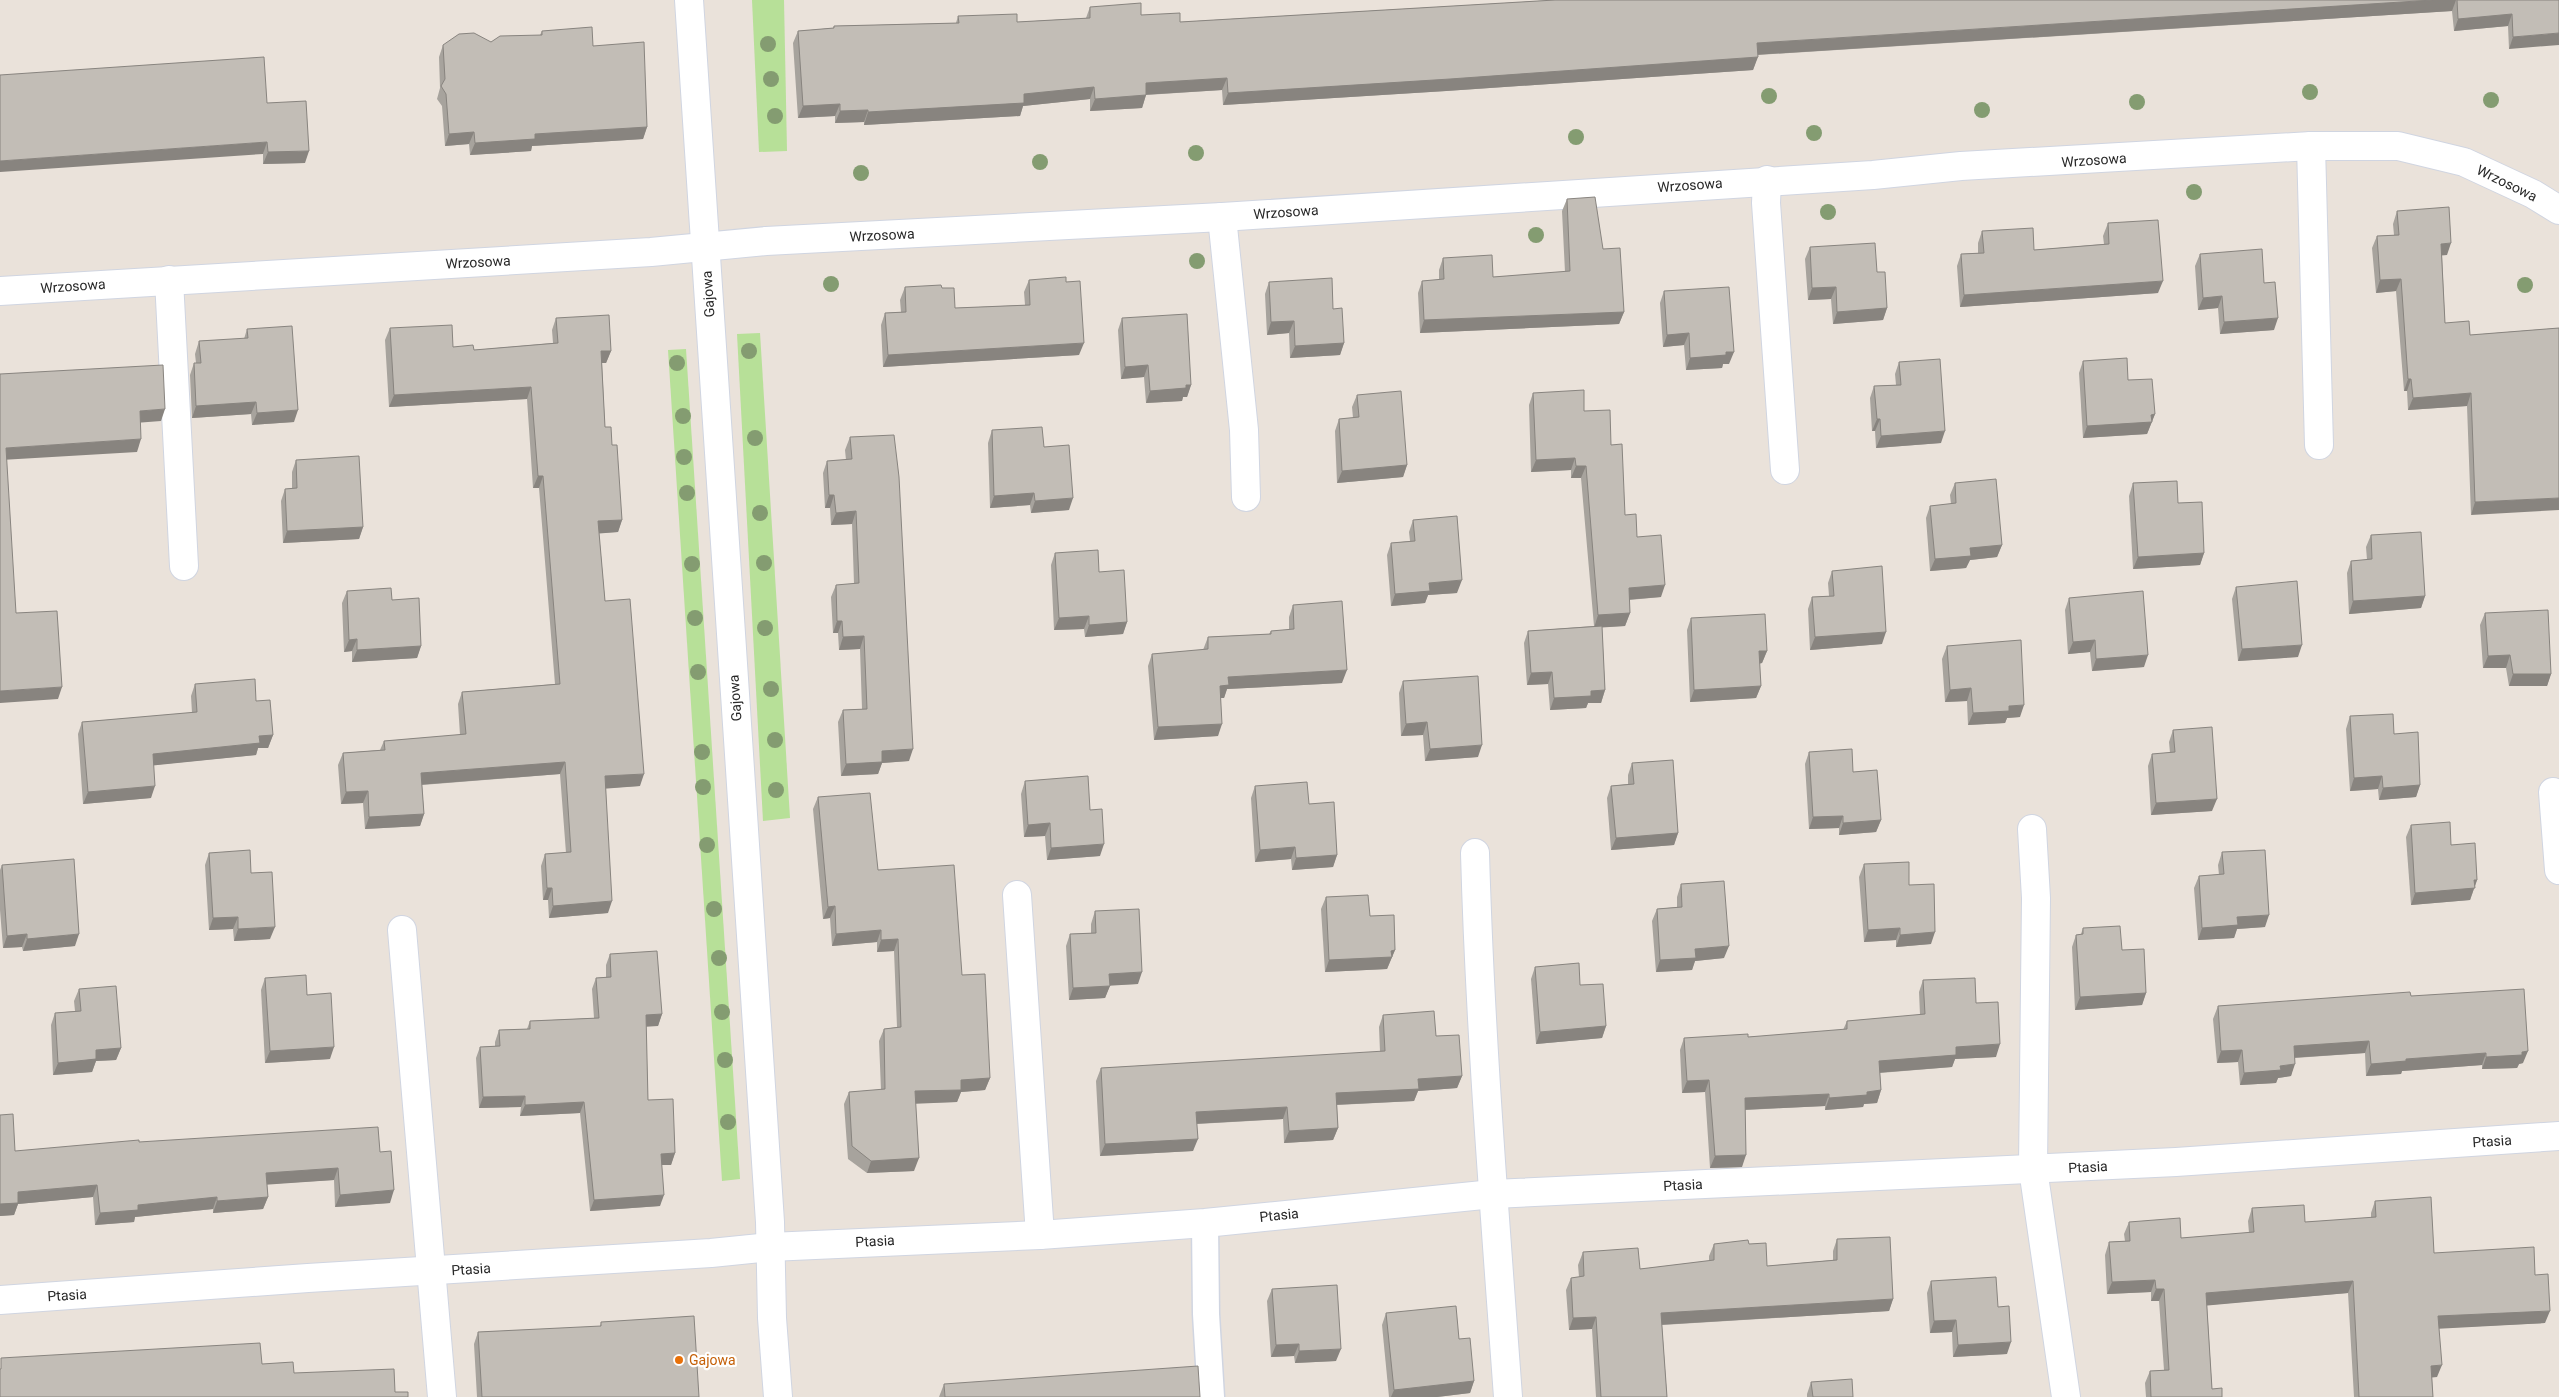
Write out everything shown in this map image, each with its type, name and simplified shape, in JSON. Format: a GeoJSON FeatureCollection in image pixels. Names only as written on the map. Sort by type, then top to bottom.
{"type":"FeatureCollection","features":[{"type":"Feature","properties":{"kind":"street","name":"Gajowa"},"geometry":{"type":"LineString","coordinates":[[689,0],[770,1212],[770,1247],[778,1397]]}},
{"type":"Feature","properties":{"kind":"street","name":"Wrzosowa"},"geometry":{"type":"LineString","coordinates":[[0,291],[705,248],[766,241],[1222,217],[2311,146],[2398,146],[2464,162],[2533,194],[2559,210]]}},
{"type":"Feature","properties":{"kind":"street"},"geometry":{"type":"LineString","coordinates":[[2311,146],[2319,444]]}},
{"type":"Feature","properties":{"kind":"street"},"geometry":{"type":"LineString","coordinates":[[1767,180],[1766,203],[1785,470]]}},
{"type":"Feature","properties":{"kind":"street"},"geometry":{"type":"LineString","coordinates":[[1222,217],[1244,430],[1246,497]]}},
{"type":"Feature","properties":{"kind":"street"},"geometry":{"type":"LineString","coordinates":[[169,280],[184,566]]}},
{"type":"Feature","properties":{"kind":"street"},"geometry":{"type":"LineString","coordinates":[[2553,792],[2559,870]]}},
{"type":"Feature","properties":{"kind":"street"},"geometry":{"type":"LineString","coordinates":[[2032,829],[2036,898],[2033,1169],[2066,1397]]}},
{"type":"Feature","properties":{"kind":"street"},"geometry":{"type":"LineString","coordinates":[[1475,853],[1477,928],[1493,1194],[1508,1397]]}},
{"type":"Feature","properties":{"kind":"street"},"geometry":{"type":"LineString","coordinates":[[1018,894],[1040,1235]]}},
{"type":"Feature","properties":{"kind":"street"},"geometry":{"type":"LineString","coordinates":[[402,930],[433,1272],[442,1397]]}},
{"type":"Feature","properties":{"kind":"street","name":"Ptasia"},"geometry":{"type":"LineString","coordinates":[[0,1300],[712,1253],[770,1247],[1040,1235],[1205,1223],[1493,1194],[2176,1162],[2559,1136]]}},
{"type":"Feature","properties":{"kind":"lane"},"geometry":{"type":"LineString","coordinates":[[1205,1223],[1206,1305],[1211,1397]]}},
{"type":"Feature","properties":{"kind":"green space"},"geometry":{"type":"Polygon","coordinates":[[[752,0],[784,0],[787,151],[759,152],[752,0]]]}},
{"type":"Feature","properties":{"kind":"green space"},"geometry":{"type":"Polygon","coordinates":[[[760,333],[790,818],[763,821],[737,334],[760,333]]]}},
{"type":"Feature","properties":{"kind":"green space"},"geometry":{"type":"Polygon","coordinates":[[[686,349],[740,1179],[722,1181],[668,350],[686,349]]]}},
{"type":"Feature","properties":{"kind":"building"},"geometry":{"type":"Polygon","coordinates":[[[1555,0],[2433,0],[1757,43],[1758,57],[1450,79],[1228,93],[1227,78],[1146,83],[1146,95],[1095,99],[1094,87],[1024,94],[1024,103],[868,112],[868,110],[840,111],[840,104],[803,106],[798,31],[834,28],[834,26],[959,23],[958,16],[1017,14],[1017,22],[1090,18],[1090,7],[1141,3],[1141,15],[1180,13],[1180,22],[1555,0]]]}},
{"type":"Feature","properties":{"kind":"building"},"geometry":{"type":"Polygon","coordinates":[[[2457,0],[2559,0],[2559,33],[2513,37],[2512,14],[2458,19],[2457,0]]]}},
{"type":"Feature","properties":{"kind":"building"},"geometry":{"type":"Polygon","coordinates":[[[592,27],[593,46],[644,42],[647,127],[535,134],[535,139],[475,143],[474,132],[449,134],[446,94],[441,86],[445,79],[443,45],[459,34],[474,33],[491,42],[500,36],[542,35],[542,31],[592,27]]]}},
{"type":"Feature","properties":{"kind":"building"},"geometry":{"type":"Polygon","coordinates":[[[264,57],[267,103],[306,101],[309,151],[268,152],[267,142],[0,161],[0,75],[264,57]]]}},
{"type":"Feature","properties":{"kind":"building"},"geometry":{"type":"Polygon","coordinates":[[[1595,197],[1603,249],[1620,248],[1624,312],[1424,320],[1422,281],[1444,279],[1443,258],[1492,255],[1493,277],[1570,271],[1567,199],[1595,197]]]}},
{"type":"Feature","properties":{"kind":"building"},"geometry":{"type":"Polygon","coordinates":[[[2449,207],[2451,243],[2441,244],[2445,323],[2469,321],[2470,335],[2559,328],[2559,498],[2475,502],[2471,393],[2413,398],[2411,379],[2408,379],[2401,279],[2380,280],[2377,236],[2399,235],[2397,211],[2449,207]]]}},
{"type":"Feature","properties":{"kind":"building"},"geometry":{"type":"Polygon","coordinates":[[[2158,220],[2163,281],[1964,295],[1961,254],[1984,253],[1982,231],[2033,228],[2034,250],[2109,244],[2108,223],[2158,220]]]}},
{"type":"Feature","properties":{"kind":"building"},"geometry":{"type":"Polygon","coordinates":[[[1875,243],[1877,272],[1885,272],[1887,308],[1837,312],[1836,287],[1812,288],[1810,247],[1875,243]]]}},
{"type":"Feature","properties":{"kind":"building"},"geometry":{"type":"Polygon","coordinates":[[[2262,249],[2264,283],[2275,282],[2278,318],[2224,322],[2222,296],[2203,298],[2200,254],[2262,249]]]}},
{"type":"Feature","properties":{"kind":"building"},"geometry":{"type":"Polygon","coordinates":[[[1066,277],[1066,282],[1080,281],[1084,343],[888,355],[885,313],[906,312],[905,287],[941,285],[942,288],[954,288],[955,308],[1030,305],[1029,280],[1066,277]]]}},
{"type":"Feature","properties":{"kind":"building"},"geometry":{"type":"Polygon","coordinates":[[[1332,278],[1333,309],[1342,308],[1344,343],[1295,346],[1294,321],[1271,322],[1269,282],[1332,278]]]}},
{"type":"Feature","properties":{"kind":"building"},"geometry":{"type":"Polygon","coordinates":[[[1729,287],[1734,352],[1726,352],[1726,355],[1690,358],[1689,333],[1667,335],[1664,291],[1729,287]]]}},
{"type":"Feature","properties":{"kind":"building"},"geometry":{"type":"Polygon","coordinates":[[[1187,314],[1191,385],[1186,385],[1186,388],[1150,391],[1148,365],[1125,367],[1122,318],[1187,314]]]}},
{"type":"Feature","properties":{"kind":"building"},"geometry":{"type":"Polygon","coordinates":[[[609,315],[611,351],[601,351],[605,427],[611,427],[612,445],[617,445],[622,520],[598,521],[605,601],[630,599],[644,774],[605,776],[612,901],[553,906],[552,888],[547,888],[545,854],[571,852],[565,762],[421,773],[424,814],[369,817],[368,791],[346,792],[343,753],[385,750],[384,741],[466,734],[462,692],[560,684],[543,476],[538,476],[531,387],[394,395],[390,328],[452,325],[453,347],[473,345],[474,350],[558,343],[556,318],[609,315]]]}},
{"type":"Feature","properties":{"kind":"building"},"geometry":{"type":"Polygon","coordinates":[[[292,326],[298,410],[257,413],[256,402],[196,406],[194,363],[201,363],[199,341],[248,338],[247,329],[292,326]]]}},
{"type":"Feature","properties":{"kind":"building"},"geometry":{"type":"Polygon","coordinates":[[[2127,358],[2128,380],[2152,379],[2155,414],[2151,415],[2152,422],[2087,426],[2083,361],[2127,358]]]}},
{"type":"Feature","properties":{"kind":"building"},"geometry":{"type":"Polygon","coordinates":[[[1940,359],[1945,431],[1881,436],[1880,419],[1877,419],[1874,386],[1901,385],[1899,362],[1940,359]]]}},
{"type":"Feature","properties":{"kind":"building"},"geometry":{"type":"Polygon","coordinates":[[[163,365],[165,409],[140,411],[141,439],[6,448],[16,613],[57,611],[62,687],[0,691],[0,374],[163,365]]]}},
{"type":"Feature","properties":{"kind":"building"},"geometry":{"type":"Polygon","coordinates":[[[1584,390],[1584,411],[1610,410],[1611,445],[1622,444],[1625,515],[1636,514],[1637,537],[1661,535],[1665,585],[1629,588],[1630,613],[1598,615],[1586,466],[1576,466],[1575,458],[1536,460],[1533,393],[1584,390]]]}},
{"type":"Feature","properties":{"kind":"building"},"geometry":{"type":"Polygon","coordinates":[[[1401,391],[1407,465],[1342,471],[1339,419],[1359,417],[1357,395],[1401,391]]]}},
{"type":"Feature","properties":{"kind":"building"},"geometry":{"type":"Polygon","coordinates":[[[1042,427],[1044,447],[1069,445],[1073,498],[1035,501],[1034,493],[994,496],[992,430],[1042,427]]]}},
{"type":"Feature","properties":{"kind":"building"},"geometry":{"type":"Polygon","coordinates":[[[894,435],[899,477],[913,749],[882,751],[882,762],[846,764],[843,710],[867,709],[864,636],[843,637],[842,621],[837,621],[836,585],[859,583],[856,511],[836,513],[834,495],[829,495],[827,461],[852,459],[850,437],[894,435]]]}},
{"type":"Feature","properties":{"kind":"building"},"geometry":{"type":"Polygon","coordinates":[[[359,456],[363,527],[287,531],[285,489],[297,488],[296,460],[359,456]]]}},
{"type":"Feature","properties":{"kind":"building"},"geometry":{"type":"Polygon","coordinates":[[[1996,479],[2002,545],[1970,548],[1971,556],[1935,559],[1930,506],[1956,503],[1955,483],[1996,479]]]}},
{"type":"Feature","properties":{"kind":"building"},"geometry":{"type":"Polygon","coordinates":[[[2177,481],[2178,503],[2202,502],[2204,553],[2138,557],[2133,483],[2177,481]]]}},
{"type":"Feature","properties":{"kind":"building"},"geometry":{"type":"Polygon","coordinates":[[[1457,516],[1462,580],[1429,583],[1430,591],[1395,594],[1391,543],[1415,541],[1413,520],[1457,516]]]}},
{"type":"Feature","properties":{"kind":"building"},"geometry":{"type":"Polygon","coordinates":[[[2421,532],[2425,596],[2353,601],[2351,561],[2372,559],[2371,535],[2421,532]]]}},
{"type":"Feature","properties":{"kind":"building"},"geometry":{"type":"Polygon","coordinates":[[[1098,550],[1099,572],[1124,570],[1127,622],[1089,625],[1089,616],[1059,618],[1055,553],[1098,550]]]}},
{"type":"Feature","properties":{"kind":"building"},"geometry":{"type":"Polygon","coordinates":[[[1882,566],[1886,632],[1815,637],[1812,597],[1834,596],[1832,571],[1882,566]]]}},
{"type":"Feature","properties":{"kind":"building"},"geometry":{"type":"Polygon","coordinates":[[[2297,581],[2302,645],[2242,649],[2236,587],[2297,581]]]}},
{"type":"Feature","properties":{"kind":"building"},"geometry":{"type":"Polygon","coordinates":[[[391,588],[392,600],[419,598],[421,646],[357,650],[357,639],[349,640],[347,591],[391,588]]]}},
{"type":"Feature","properties":{"kind":"building"},"geometry":{"type":"Polygon","coordinates":[[[2143,591],[2148,655],[2096,659],[2095,640],[2073,642],[2069,598],[2143,591]]]}},
{"type":"Feature","properties":{"kind":"building"},"geometry":{"type":"Polygon","coordinates":[[[1342,601],[1347,670],[1228,677],[1229,685],[1220,686],[1222,724],[1158,727],[1152,654],[1208,649],[1208,637],[1271,634],[1271,631],[1294,629],[1293,605],[1342,601]]]}},
{"type":"Feature","properties":{"kind":"building"},"geometry":{"type":"Polygon","coordinates":[[[2548,610],[2551,674],[2513,674],[2510,655],[2488,656],[2485,613],[2548,610]]]}},
{"type":"Feature","properties":{"kind":"building"},"geometry":{"type":"Polygon","coordinates":[[[1765,614],[1767,651],[1759,651],[1761,686],[1694,690],[1691,618],[1765,614]]]}},
{"type":"Feature","properties":{"kind":"building"},"geometry":{"type":"Polygon","coordinates":[[[1602,626],[1605,690],[1591,691],[1591,696],[1554,698],[1552,672],[1531,673],[1528,631],[1602,626]]]}},
{"type":"Feature","properties":{"kind":"building"},"geometry":{"type":"Polygon","coordinates":[[[2021,640],[2024,705],[2009,706],[2009,711],[1973,713],[1971,688],[1950,690],[1947,646],[2021,640]]]}},
{"type":"Feature","properties":{"kind":"building"},"geometry":{"type":"Polygon","coordinates":[[[1478,676],[1482,745],[1430,749],[1427,722],[1406,724],[1403,681],[1478,676]]]}},
{"type":"Feature","properties":{"kind":"building"},"geometry":{"type":"Polygon","coordinates":[[[255,679],[256,701],[270,700],[273,735],[259,736],[260,743],[153,754],[155,786],[88,792],[82,722],[197,712],[195,684],[255,679]]]}},
{"type":"Feature","properties":{"kind":"building"},"geometry":{"type":"Polygon","coordinates":[[[2393,714],[2394,734],[2418,732],[2420,785],[2383,788],[2382,776],[2354,778],[2350,716],[2393,714]]]}},
{"type":"Feature","properties":{"kind":"building"},"geometry":{"type":"Polygon","coordinates":[[[2212,727],[2217,799],[2156,803],[2152,754],[2175,752],[2173,730],[2212,727]]]}},
{"type":"Feature","properties":{"kind":"building"},"geometry":{"type":"Polygon","coordinates":[[[1852,749],[1853,772],[1877,770],[1881,820],[1843,823],[1843,816],[1813,817],[1809,752],[1852,749]]]}},
{"type":"Feature","properties":{"kind":"building"},"geometry":{"type":"Polygon","coordinates":[[[1673,760],[1678,833],[1616,838],[1611,786],[1634,784],[1632,763],[1673,760]]]}},
{"type":"Feature","properties":{"kind":"building"},"geometry":{"type":"Polygon","coordinates":[[[1088,776],[1090,810],[1102,809],[1104,844],[1051,848],[1050,823],[1028,825],[1025,781],[1088,776]]]}},
{"type":"Feature","properties":{"kind":"building"},"geometry":{"type":"Polygon","coordinates":[[[1307,782],[1309,804],[1334,802],[1337,855],[1296,858],[1295,847],[1260,850],[1255,786],[1307,782]]]}},
{"type":"Feature","properties":{"kind":"building"},"geometry":{"type":"Polygon","coordinates":[[[870,793],[878,870],[954,865],[962,975],[985,974],[990,1078],[961,1080],[961,1090],[915,1091],[919,1158],[871,1161],[852,1146],[849,1092],[885,1089],[884,1029],[901,1027],[898,939],[881,940],[881,930],[836,934],[835,906],[828,907],[818,797],[870,793]]]}},
{"type":"Feature","properties":{"kind":"building"},"geometry":{"type":"Polygon","coordinates":[[[2450,822],[2451,845],[2475,843],[2477,880],[2474,880],[2475,888],[2415,893],[2411,825],[2450,822]]]}},
{"type":"Feature","properties":{"kind":"building"},"geometry":{"type":"Polygon","coordinates":[[[250,850],[251,873],[272,872],[275,927],[238,929],[238,917],[213,918],[209,853],[250,850]]]}},
{"type":"Feature","properties":{"kind":"building"},"geometry":{"type":"Polygon","coordinates":[[[2265,850],[2269,915],[2237,917],[2238,925],[2202,928],[2199,876],[2224,874],[2222,852],[2265,850]]]}},
{"type":"Feature","properties":{"kind":"building"},"geometry":{"type":"Polygon","coordinates":[[[74,859],[79,934],[27,939],[27,934],[7,936],[2,865],[74,859]]]}},
{"type":"Feature","properties":{"kind":"building"},"geometry":{"type":"Polygon","coordinates":[[[1909,862],[1909,885],[1934,884],[1935,932],[1900,935],[1900,928],[1868,930],[1864,864],[1909,862]]]}},
{"type":"Feature","properties":{"kind":"building"},"geometry":{"type":"Polygon","coordinates":[[[1724,881],[1729,946],[1695,949],[1696,958],[1660,960],[1657,909],[1682,907],[1681,884],[1724,881]]]}},
{"type":"Feature","properties":{"kind":"building"},"geometry":{"type":"Polygon","coordinates":[[[1368,895],[1370,916],[1394,915],[1395,950],[1391,951],[1392,957],[1329,960],[1326,897],[1368,895]]]}},
{"type":"Feature","properties":{"kind":"building"},"geometry":{"type":"Polygon","coordinates":[[[1139,909],[1142,972],[1109,974],[1110,986],[1073,988],[1070,934],[1096,933],[1095,911],[1139,909]]]}},
{"type":"Feature","properties":{"kind":"building"},"geometry":{"type":"Polygon","coordinates":[[[2120,926],[2122,950],[2144,949],[2146,993],[2080,997],[2076,935],[2083,934],[2083,928],[2120,926]]]}},
{"type":"Feature","properties":{"kind":"building"},"geometry":{"type":"Polygon","coordinates":[[[657,951],[662,1014],[646,1015],[648,1100],[673,1099],[675,1153],[661,1154],[664,1195],[594,1200],[584,1102],[525,1105],[525,1096],[483,1097],[480,1047],[500,1046],[499,1030],[530,1029],[530,1021],[599,1018],[596,978],[611,977],[610,954],[657,951]]]}},
{"type":"Feature","properties":{"kind":"building"},"geometry":{"type":"Polygon","coordinates":[[[1579,963],[1580,985],[1603,984],[1606,1026],[1540,1032],[1535,967],[1579,963]]]}},
{"type":"Feature","properties":{"kind":"building"},"geometry":{"type":"Polygon","coordinates":[[[306,975],[307,995],[331,993],[334,1047],[270,1051],[265,978],[306,975]]]}},
{"type":"Feature","properties":{"kind":"building"},"geometry":{"type":"Polygon","coordinates":[[[1975,978],[1976,1003],[1998,1002],[2000,1044],[1956,1047],[1956,1055],[1879,1061],[1881,1090],[1867,1092],[1867,1095],[1829,1098],[1829,1094],[1745,1098],[1746,1155],[1715,1156],[1709,1080],[1687,1081],[1684,1038],[1748,1034],[1748,1037],[1847,1029],[1847,1021],[1925,1014],[1923,980],[1975,978]]]}},
{"type":"Feature","properties":{"kind":"building"},"geometry":{"type":"Polygon","coordinates":[[[116,986],[121,1048],[96,1050],[96,1059],[58,1063],[55,1013],[81,1011],[79,989],[116,986]]]}},
{"type":"Feature","properties":{"kind":"building"},"geometry":{"type":"Polygon","coordinates":[[[2524,989],[2528,1051],[2522,1052],[2522,1055],[2486,1057],[2486,1053],[2406,1059],[2406,1061],[2371,1064],[2369,1041],[2294,1046],[2295,1064],[2280,1066],[2281,1070],[2244,1073],[2242,1050],[2221,1051],[2218,1006],[2410,992],[2411,996],[2524,989]]]}},
{"type":"Feature","properties":{"kind":"building"},"geometry":{"type":"Polygon","coordinates":[[[1434,1011],[1436,1036],[1459,1035],[1462,1076],[1418,1079],[1419,1089],[1336,1093],[1338,1128],[1289,1131],[1287,1107],[1196,1112],[1198,1139],[1105,1144],[1101,1068],[1385,1051],[1383,1015],[1434,1011]]]}},
{"type":"Feature","properties":{"kind":"building"},"geometry":{"type":"Polygon","coordinates":[[[13,1114],[15,1151],[139,1140],[139,1142],[378,1127],[380,1152],[391,1151],[394,1190],[340,1195],[338,1168],[266,1173],[268,1197],[217,1201],[217,1197],[138,1205],[138,1210],[100,1213],[97,1185],[18,1192],[18,1203],[0,1204],[0,1115],[13,1114]]]}},
{"type":"Feature","properties":{"kind":"building"},"geometry":{"type":"Polygon","coordinates":[[[2431,1197],[2434,1253],[2534,1247],[2535,1275],[2548,1274],[2550,1311],[2438,1316],[2442,1365],[2431,1366],[2433,1397],[2359,1397],[2353,1281],[2206,1293],[2212,1389],[2222,1388],[2222,1397],[2151,1397],[2150,1371],[2169,1370],[2164,1289],[2156,1289],[2155,1280],[2112,1282],[2109,1242],[2130,1241],[2129,1222],[2180,1218],[2181,1238],[2254,1232],[2252,1208],[2304,1205],[2305,1222],[2376,1217],[2375,1201],[2431,1197]]]}},
{"type":"Feature","properties":{"kind":"building"},"geometry":{"type":"Polygon","coordinates":[[[1890,1237],[1893,1299],[1661,1313],[1667,1397],[1601,1397],[1596,1317],[1573,1318],[1571,1278],[1584,1276],[1583,1252],[1638,1248],[1640,1269],[1714,1260],[1714,1244],[1748,1240],[1749,1244],[1766,1243],[1767,1266],[1837,1260],[1837,1239],[1890,1237]]]}},
{"type":"Feature","properties":{"kind":"building"},"geometry":{"type":"Polygon","coordinates":[[[1996,1277],[1998,1307],[2009,1306],[2011,1342],[1958,1345],[1956,1320],[1934,1321],[1931,1281],[1996,1277]]]}},
{"type":"Feature","properties":{"kind":"building"},"geometry":{"type":"Polygon","coordinates":[[[1337,1285],[1341,1349],[1299,1351],[1299,1344],[1276,1345],[1272,1289],[1337,1285]]]}},
{"type":"Feature","properties":{"kind":"building"},"geometry":{"type":"Polygon","coordinates":[[[1456,1306],[1459,1339],[1470,1338],[1474,1381],[1394,1390],[1386,1313],[1456,1306]]]}},
{"type":"Feature","properties":{"kind":"building"},"geometry":{"type":"Polygon","coordinates":[[[694,1316],[699,1397],[482,1397],[478,1332],[601,1326],[601,1322],[694,1316]]]}},
{"type":"Feature","properties":{"kind":"building"},"geometry":{"type":"Polygon","coordinates":[[[260,1343],[262,1364],[293,1362],[294,1373],[394,1369],[395,1392],[408,1392],[408,1397],[0,1397],[1,1358],[260,1343]]]}},
{"type":"Feature","properties":{"kind":"building"},"geometry":{"type":"Polygon","coordinates":[[[1198,1366],[1200,1397],[945,1397],[944,1384],[1198,1366]]]}},
{"type":"Feature","properties":{"kind":"building"},"geometry":{"type":"Polygon","coordinates":[[[1852,1379],[1853,1397],[1813,1397],[1811,1382],[1852,1379]]]}},
{"type":"Feature","properties":{"kind":"place","name":"Gajowa"},"geometry":{"type":"Point","coordinates":[679,1360]}}]}
